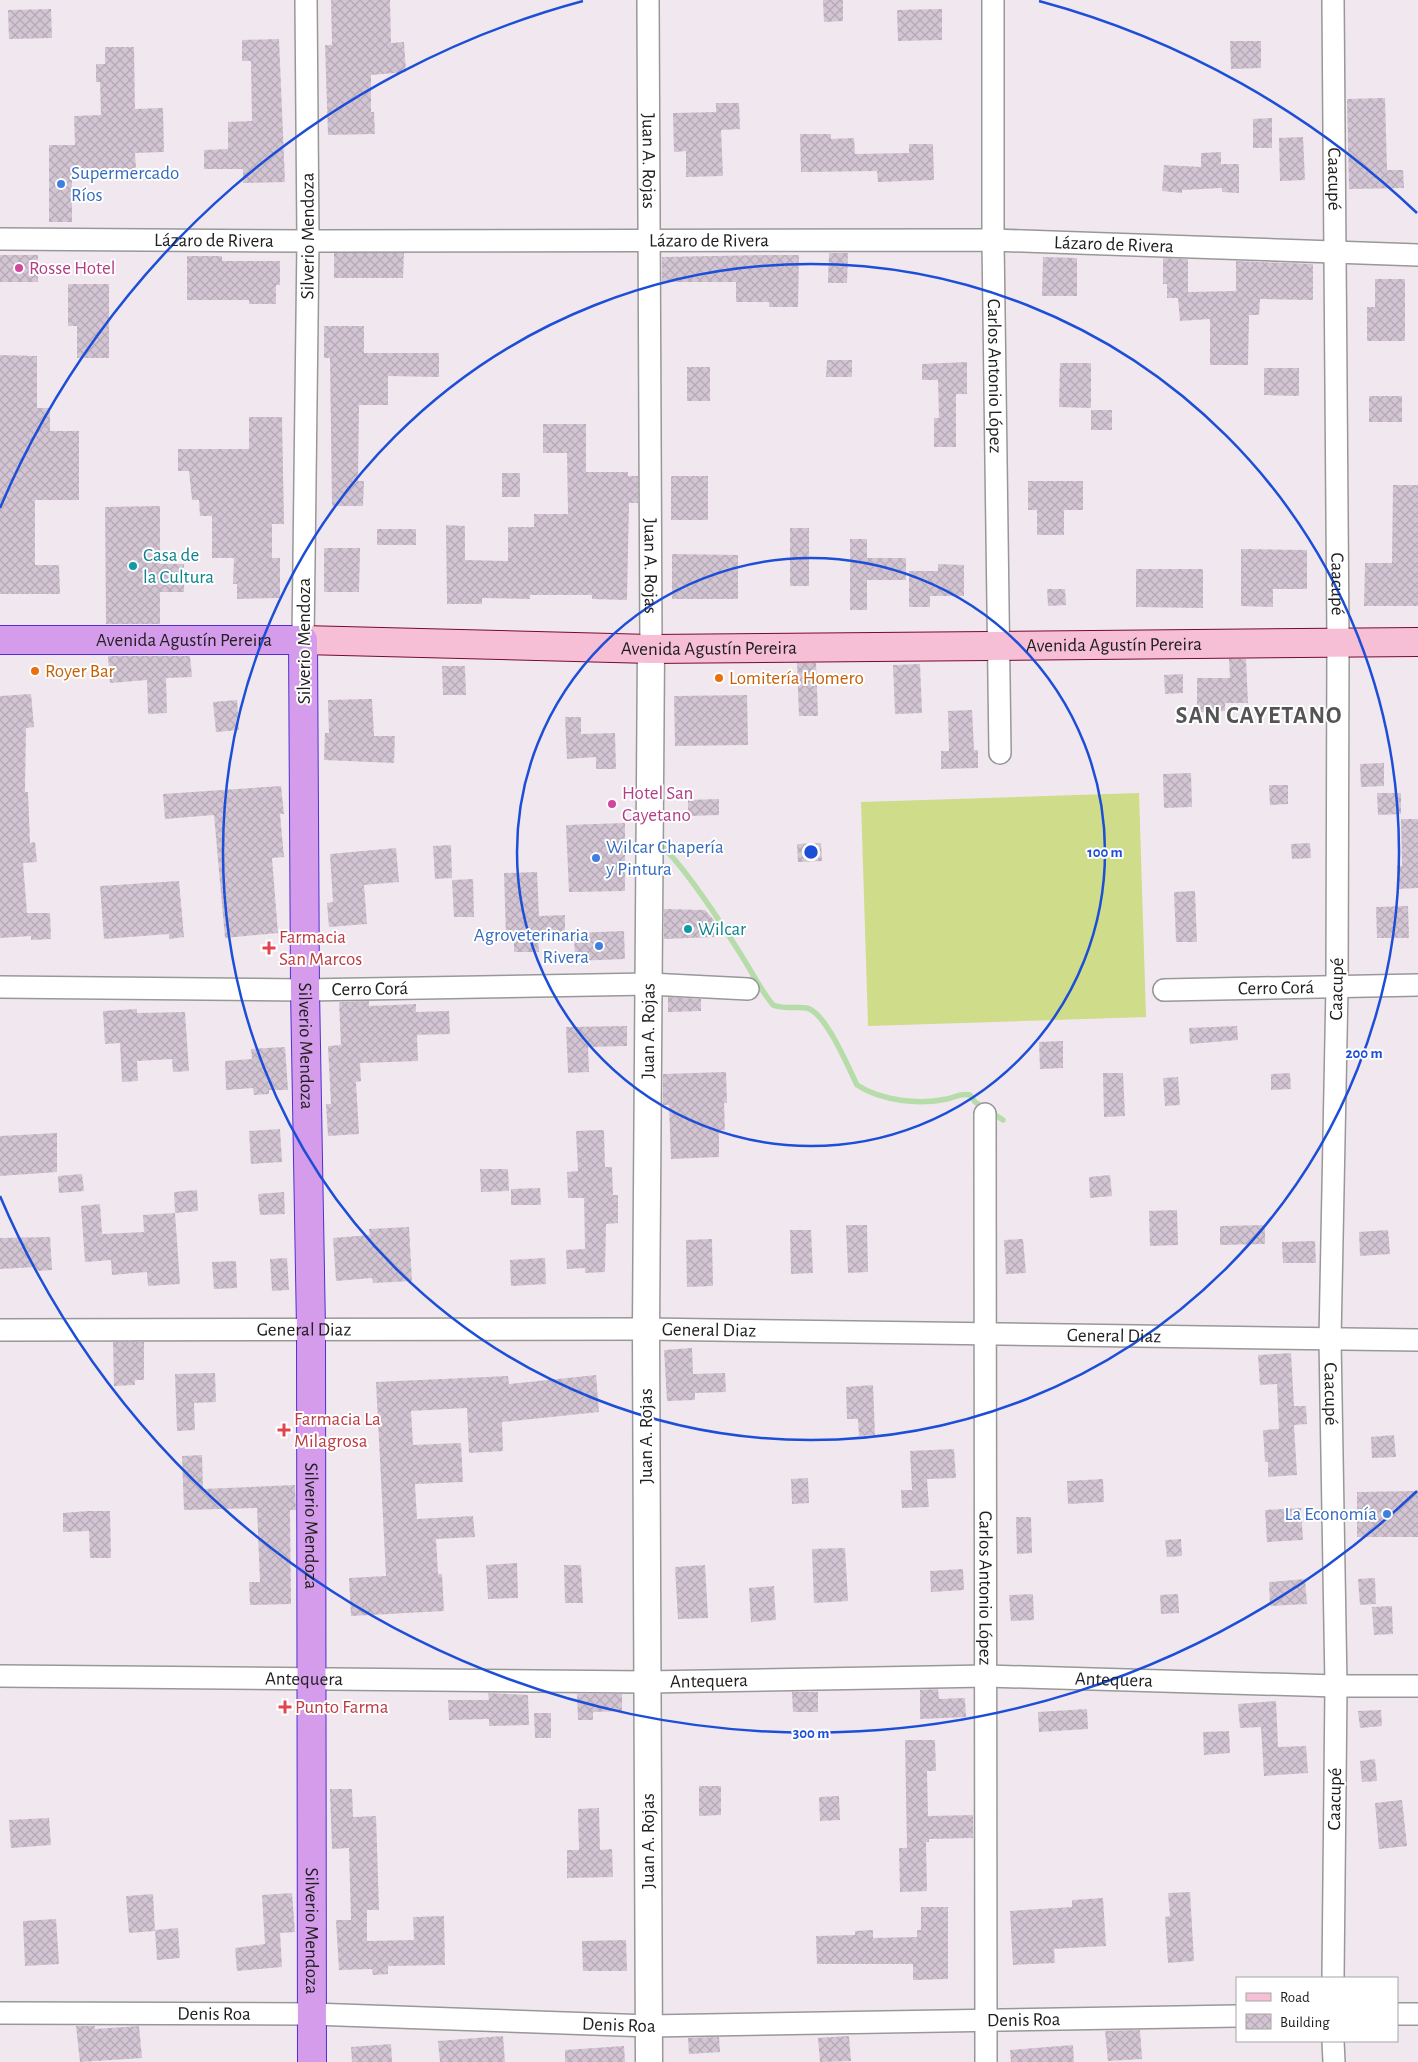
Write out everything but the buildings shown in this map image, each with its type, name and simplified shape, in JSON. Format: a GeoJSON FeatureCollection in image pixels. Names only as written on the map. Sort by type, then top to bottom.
{"type":"FeatureCollection","features":[{"type":"Feature","properties":{"kind":"highway","name":"Avenida Agustín Pereira"},"geometry":{"type":"LineString","coordinates":[[0,640],[303,640]]}},
{"type":"Feature","properties":{"kind":"highway","name":"Silverio Mendoza"},"geometry":{"type":"LineString","coordinates":[[303,640],[305,990],[311,1329],[312,2062]]}},
{"type":"Feature","properties":{"kind":"main road","name":"Avenida Agustín Pereira"},"geometry":{"type":"LineString","coordinates":[[303,640],[651,649],[1338,641],[1418,642]]}},
{"type":"Feature","properties":{"kind":"street","name":"Silverio Mendoza"},"geometry":{"type":"LineString","coordinates":[[303,640],[308,241],[306,0]]}},
{"type":"Feature","properties":{"kind":"street","name":"Juan A. Rojas"},"geometry":{"type":"LineString","coordinates":[[648,0],[651,649],[648,835],[649,984],[646,1329],[649,2062]]}},
{"type":"Feature","properties":{"kind":"street","name":"Carlos Antonio López"},"geometry":{"type":"LineString","coordinates":[[993,0],[993,240],[1000,753]]}},
{"type":"Feature","properties":{"kind":"street","name":"Caacupé"},"geometry":{"type":"LineString","coordinates":[[1333,0],[1338,641],[1337,987],[1330,1340],[1336,1686],[1333,1977]]}},
{"type":"Feature","properties":{"kind":"street","name":"Lázaro de Rivera"},"geometry":{"type":"LineString","coordinates":[[0,239],[308,241],[993,240],[1418,255]]}},
{"type":"Feature","properties":{"kind":"street","name":"Cerro Corá"},"geometry":{"type":"LineString","coordinates":[[0,987],[305,990],[649,984],[748,989]]}},
{"type":"Feature","properties":{"kind":"street","name":"Cerro Corá"},"geometry":{"type":"LineString","coordinates":[[1164,990],[1418,985]]}},
{"type":"Feature","properties":{"kind":"street","name":"Carlos Antonio López"},"geometry":{"type":"LineString","coordinates":[[985,1114],[986,2062]]}},
{"type":"Feature","properties":{"kind":"street","name":"General Diaz"},"geometry":{"type":"LineString","coordinates":[[0,1330],[646,1329],[1418,1340]]}},
{"type":"Feature","properties":{"kind":"street","name":"Antequera"},"geometry":{"type":"LineString","coordinates":[[0,1676],[647,1682],[987,1676],[1336,1686],[1418,1686]]}},
{"type":"Feature","properties":{"kind":"street","name":"Denis Roa"},"geometry":{"type":"LineString","coordinates":[[0,2013],[312,2014],[649,2026],[1236,2016]]}},
{"type":"Feature","properties":{"kind":"street"},"geometry":{"type":"LineString","coordinates":[[1398,2014],[1418,2014]]}},
{"type":"Feature","properties":{"kind":"street"},"geometry":{"type":"LineString","coordinates":[[1333,2042],[1334,2062]]}},
{"type":"Feature","properties":{"kind":"green space"},"geometry":{"type":"Polygon","coordinates":[[[1139,793],[1146,1017],[868,1026],[861,802],[1139,793]]]}},
{"type":"Feature","properties":{"kind":"waterway"},"geometry":{"type":"LineString","coordinates":[[658,842],[701,893],[773,1005],[807,1008],[814,1012],[829,1030],[857,1085],[878,1095],[901,1100],[925,1102],[970,1095],[975,1102],[1003,1120]]}},
{"type":"Feature","properties":{"kind":"place","name":"Supermercado Ríos"},"geometry":{"type":"Point","coordinates":[61,184]}},
{"type":"Feature","properties":{"kind":"place","name":"Rosse Hotel"},"geometry":{"type":"Point","coordinates":[19,268]}},
{"type":"Feature","properties":{"kind":"place","name":"Casa de la Cultura"},"geometry":{"type":"Point","coordinates":[133,566]}},
{"type":"Feature","properties":{"kind":"place","name":"Royer Bar"},"geometry":{"type":"Point","coordinates":[35,671]}},
{"type":"Feature","properties":{"kind":"place","name":"Lomitería Homero"},"geometry":{"type":"Point","coordinates":[719,678]}},
{"type":"Feature","properties":{"kind":"place","name":"Hotel San Cayetano"},"geometry":{"type":"Point","coordinates":[612,804]}},
{"type":"Feature","properties":{"kind":"place","name":"Wilcar Chapería y Pintura"},"geometry":{"type":"Point","coordinates":[596,858]}},
{"type":"Feature","properties":{"kind":"place","name":"Wilcar"},"geometry":{"type":"Point","coordinates":[688,929]}},
{"type":"Feature","properties":{"kind":"place","name":"Agroveterinaria Rivera"},"geometry":{"type":"Point","coordinates":[599,946]}},
{"type":"Feature","properties":{"kind":"place","name":"Farmacia San Marcos"},"geometry":{"type":"Point","coordinates":[269,948]}},
{"type":"Feature","properties":{"kind":"place","name":"Farmacia La Milagrosa"},"geometry":{"type":"Point","coordinates":[284,1430]}},
{"type":"Feature","properties":{"kind":"place","name":"La Economía"},"geometry":{"type":"Point","coordinates":[1387,1514]}},
{"type":"Feature","properties":{"kind":"place","name":"Punto Farma"},"geometry":{"type":"Point","coordinates":[285,1707]}},
{"type":"Feature","properties":{"kind":"district","name":"SAN CAYETANO"},"geometry":{"type":"Point","coordinates":[1259,716]}}]}
